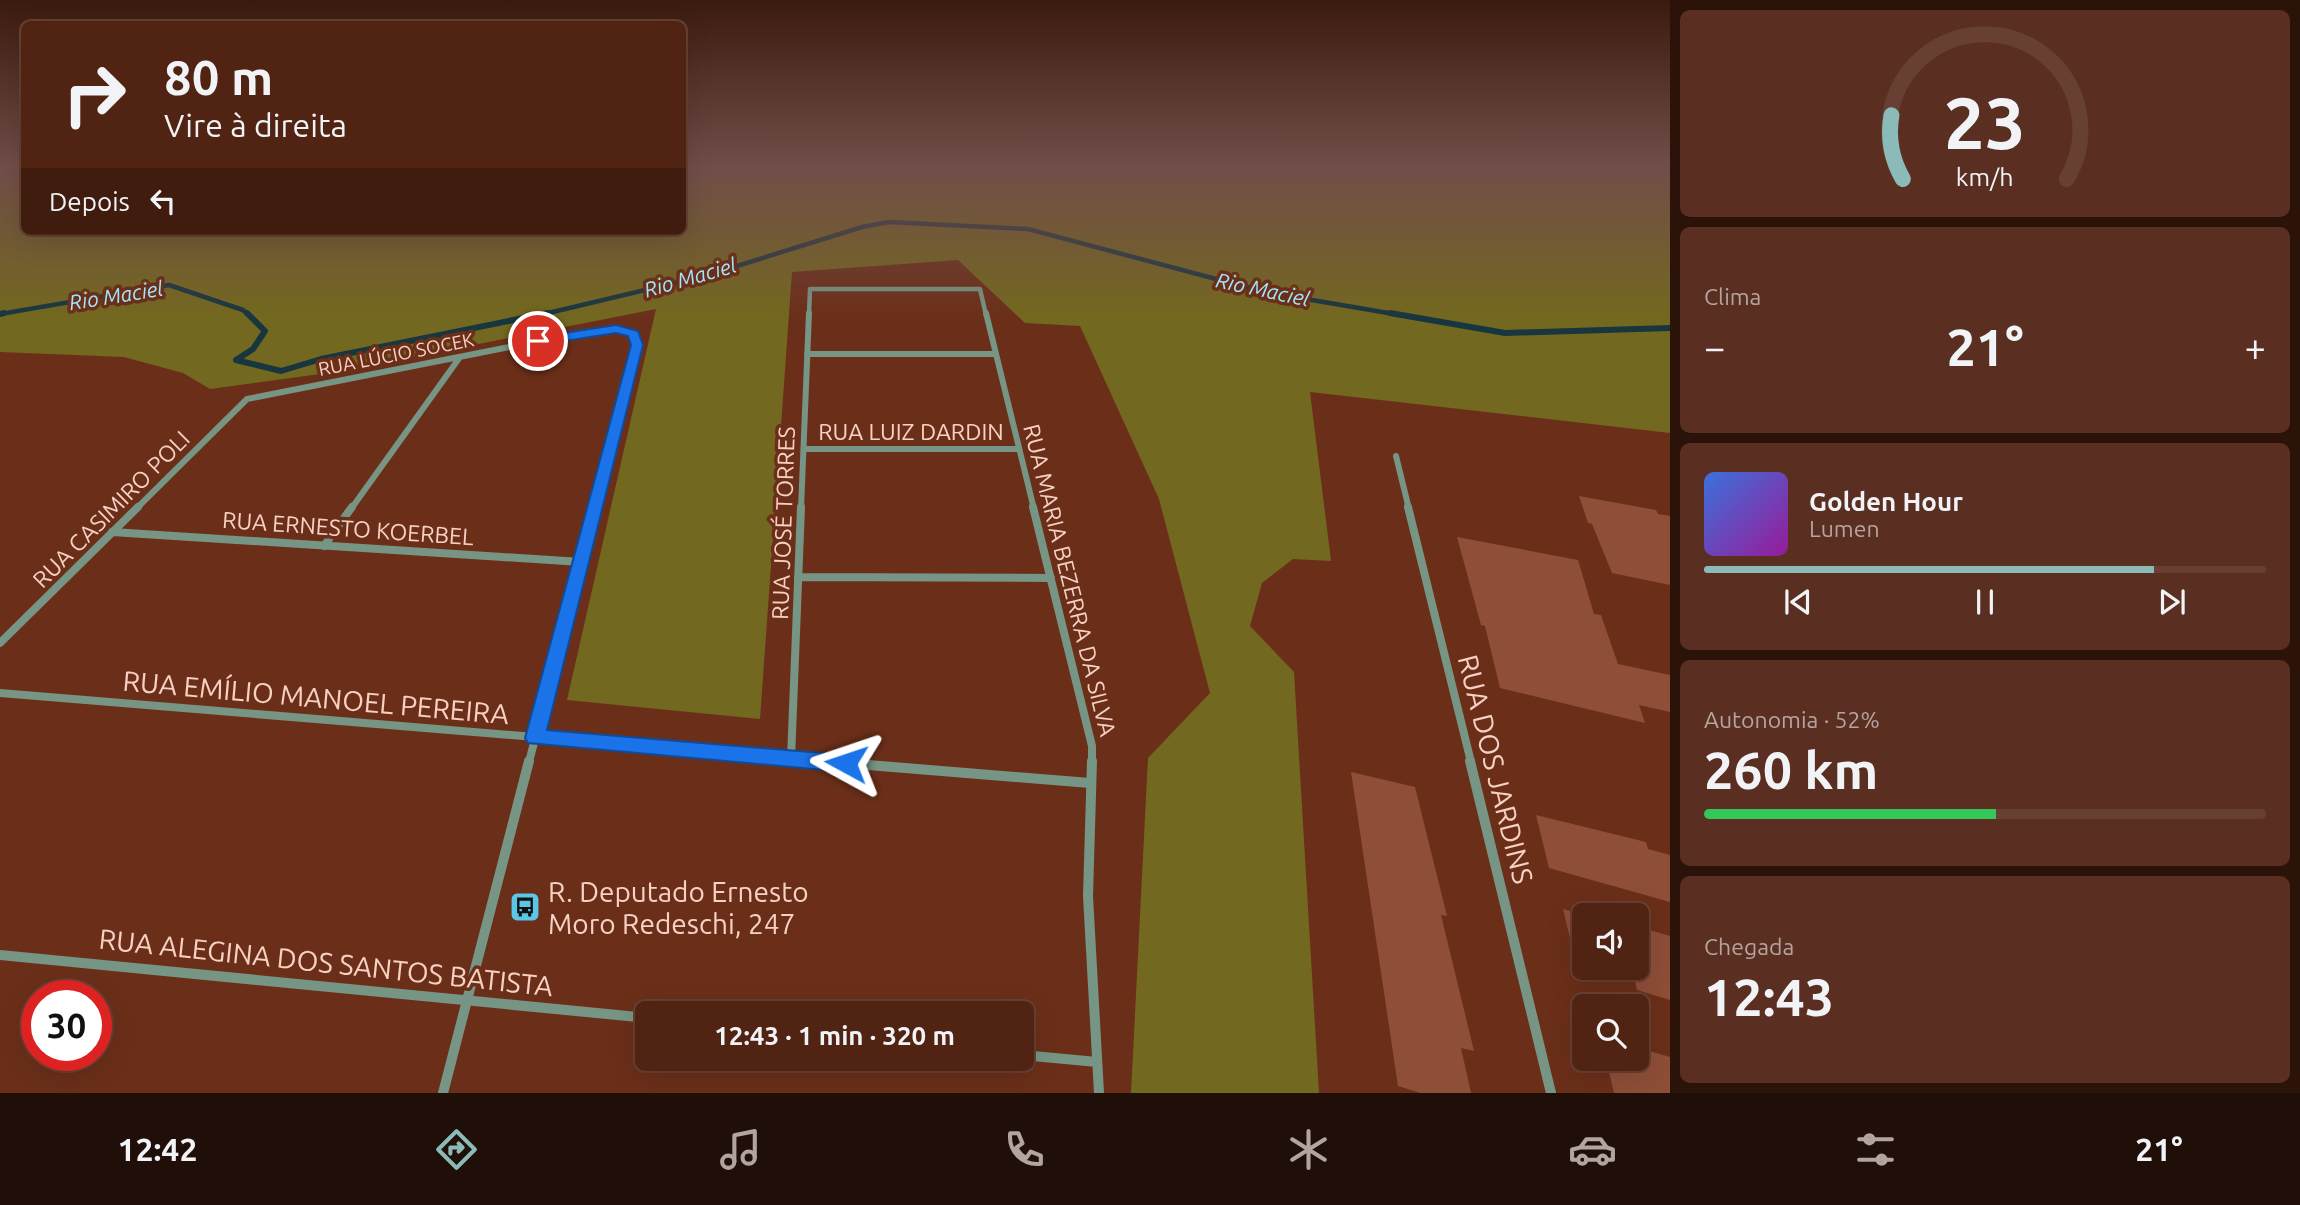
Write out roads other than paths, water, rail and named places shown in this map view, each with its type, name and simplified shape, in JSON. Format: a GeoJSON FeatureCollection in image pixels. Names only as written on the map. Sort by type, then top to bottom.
{"type":"FeatureCollection","features":[{"type":"Feature","properties":{"kind":"street","name":"RUA MARIA BEZERRA DA SILVA"},"geometry":{"type":"LineString","coordinates":[[810,289],[980,289],[1092,746],[1088,897],[1099,1093]]}},
{"type":"Feature","properties":{"kind":"street","name":"RUA JOSÉ TORRES"},"geometry":{"type":"LineString","coordinates":[[791,759],[810,289]]}},
{"type":"Feature","properties":{"kind":"street","name":"RUA LÚCIO SOCEK"},"geometry":{"type":"LineString","coordinates":[[247,400],[602,329],[634,334],[637,345],[581,562]]}},
{"type":"Feature","properties":{"kind":"street"},"geometry":{"type":"LineString","coordinates":[[807,354],[996,354]]}},
{"type":"Feature","properties":{"kind":"street"},"geometry":{"type":"LineString","coordinates":[[324,545],[460,357]]}},
{"type":"Feature","properties":{"kind":"street","name":"RUA CASIMIRO POLI"},"geometry":{"type":"LineString","coordinates":[[0,643],[247,400]]}},
{"type":"Feature","properties":{"kind":"street","name":"RUA LUIZ DARDIN"},"geometry":{"type":"LineString","coordinates":[[804,449],[1019,449]]}},
{"type":"Feature","properties":{"kind":"street","name":"RUA DOS JARDINS"},"geometry":{"type":"LineString","coordinates":[[1396,456],[1551,1093]]}},
{"type":"Feature","properties":{"kind":"street","name":"RUA ERNESTO KOERBEL"},"geometry":{"type":"LineString","coordinates":[[112,532],[581,562]]}},
{"type":"Feature","properties":{"kind":"street"},"geometry":{"type":"LineString","coordinates":[[443,1093],[581,562]]}},
{"type":"Feature","properties":{"kind":"street"},"geometry":{"type":"LineString","coordinates":[[798,577],[1051,578]]}},
{"type":"Feature","properties":{"kind":"street","name":"RUA EMÍLIO MANOEL PEREIRA"},"geometry":{"type":"LineString","coordinates":[[0,693],[1090,783]]}},
{"type":"Feature","properties":{"kind":"street","name":"RUA ALEGINA DOS SANTOS BATISTA"},"geometry":{"type":"LineString","coordinates":[[0,955],[635,1017]]}},
{"type":"Feature","properties":{"kind":"street"},"geometry":{"type":"LineString","coordinates":[[1034,1056],[1097,1062]]}},
{"type":"Feature","properties":{"kind":"waterway","name":"Rio Maciel"},"geometry":{"type":"LineString","coordinates":[[540,315],[708,275],[862,227],[889,222],[1028,229],[1265,292],[1400,315]]}},
{"type":"Feature","properties":{"kind":"waterway","name":"Rio Maciel"},"geometry":{"type":"LineString","coordinates":[[4,313],[0,314],[169,285],[243,310],[248,315]]}},
{"type":"Feature","properties":{"kind":"waterway","name":"Rio Maciel"},"geometry":{"type":"LineString","coordinates":[[247,313],[265,331],[253,349],[236,360],[281,371],[321,359],[548,313]]}},
{"type":"Feature","properties":{"kind":"waterway","name":"Rio Maciel"},"geometry":{"type":"LineString","coordinates":[[1390,313],[1505,333],[1670,328]]}},
{"type":"Feature","properties":{"kind":"place","name":"R. Deputado Ernesto Moro Redeschi, 247"},"geometry":{"type":"Point","coordinates":[525,907]}}]}
